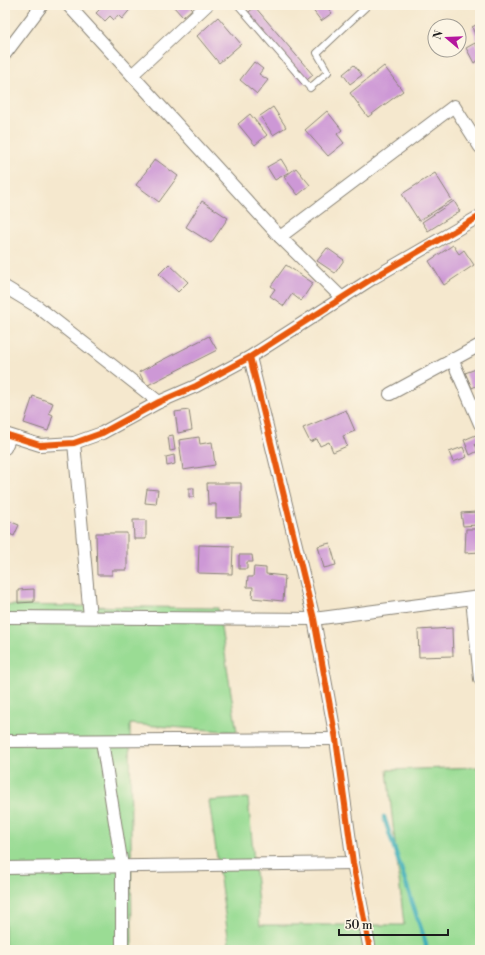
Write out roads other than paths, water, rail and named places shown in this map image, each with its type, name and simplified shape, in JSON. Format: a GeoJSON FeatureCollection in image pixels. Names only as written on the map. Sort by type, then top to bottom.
{"type":"FeatureCollection","features":[{"type":"Feature","properties":{"kind":"street"},"geometry":{"type":"LineString","coordinates":[[5,54],[42,5]]}},
{"type":"Feature","properties":{"kind":"street"},"geometry":{"type":"LineString","coordinates":[[68,5],[280,237],[342,298]]}},
{"type":"Feature","properties":{"kind":"street"},"geometry":{"type":"LineString","coordinates":[[132,75],[207,5]]}},
{"type":"Feature","properties":{"kind":"street"},"geometry":{"type":"LineString","coordinates":[[280,237],[454,106],[480,147]]}},
{"type":"Feature","properties":{"kind":"street"},"geometry":{"type":"LineString","coordinates":[[5,448],[8,436],[40,445],[74,443],[102,432],[159,402],[196,386],[250,357],[342,298],[480,216]]}},
{"type":"Feature","properties":{"kind":"street"},"geometry":{"type":"LineString","coordinates":[[5,287],[38,307],[159,402]]}},
{"type":"Feature","properties":{"kind":"street"},"geometry":{"type":"LineString","coordinates":[[390,394],[480,345]]}},
{"type":"Feature","properties":{"kind":"street"},"geometry":{"type":"LineString","coordinates":[[250,357],[314,619],[336,738],[353,863],[370,950]]}},
{"type":"Feature","properties":{"kind":"street"},"geometry":{"type":"LineString","coordinates":[[452,360],[480,424]]}},
{"type":"Feature","properties":{"kind":"street"},"geometry":{"type":"LineString","coordinates":[[74,443],[90,617]]}},
{"type":"Feature","properties":{"kind":"street"},"geometry":{"type":"LineString","coordinates":[[5,617],[314,619],[476,598],[480,679]]}},
{"type":"Feature","properties":{"kind":"street"},"geometry":{"type":"LineString","coordinates":[[5,742],[336,738]]}},
{"type":"Feature","properties":{"kind":"street"},"geometry":{"type":"LineString","coordinates":[[102,740],[122,866],[122,950]]}},
{"type":"Feature","properties":{"kind":"street"},"geometry":{"type":"LineString","coordinates":[[5,868],[353,863]]}},
{"type":"Feature","properties":{"kind":"lane"},"geometry":{"type":"LineString","coordinates":[[238,5],[310,88],[328,72],[317,53],[368,5]]}},
{"type":"Feature","properties":{"kind":"waterway"},"geometry":{"type":"LineString","coordinates":[[384,817],[426,944],[426,950]]}}]}
